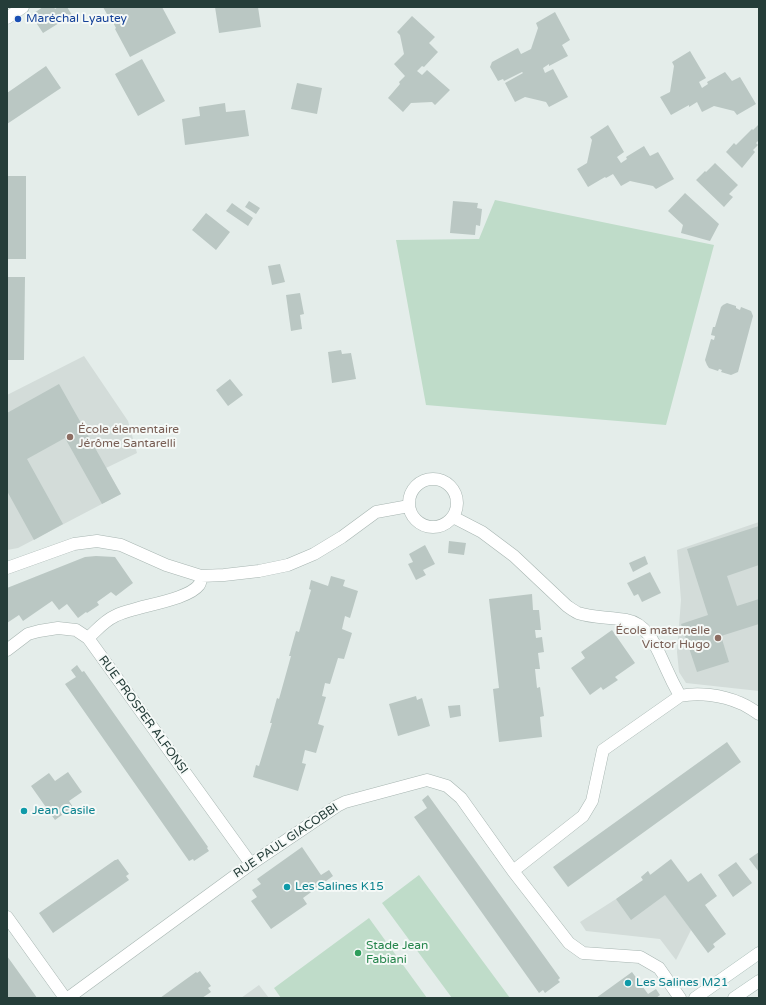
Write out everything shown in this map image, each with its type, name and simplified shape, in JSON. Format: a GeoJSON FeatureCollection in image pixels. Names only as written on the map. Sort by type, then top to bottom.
{"type":"FeatureCollection","features":[{"type":"Feature","properties":{"kind":"street"},"geometry":{"type":"LineString","coordinates":[[7,18],[23,7]]}},
{"type":"Feature","properties":{"kind":"street"},"geometry":{"type":"LineString","coordinates":[[431,479],[439,479],[446,482],[456,494],[458,502],[453,517],[442,526],[427,526],[418,522],[409,506],[409,498],[412,491],[417,485],[431,479]]}},
{"type":"Feature","properties":{"kind":"street"},"geometry":{"type":"LineString","coordinates":[[7,568],[74,544],[97,541],[121,545],[166,565],[201,576],[259,571],[288,565],[314,554],[342,537],[376,512],[409,506]]}},
{"type":"Feature","properties":{"kind":"street"},"geometry":{"type":"LineString","coordinates":[[453,517],[482,532],[514,556],[567,606],[577,612],[597,617],[627,620],[638,624],[648,633],[654,643],[680,696]]}},
{"type":"Feature","properties":{"kind":"street"},"geometry":{"type":"LineString","coordinates":[[88,638],[102,624],[116,616],[193,591],[200,584],[201,576]]}},
{"type":"Feature","properties":{"kind":"street","name":"RUE PROSPER ALFONSI"},"geometry":{"type":"LineString","coordinates":[[7,650],[28,634],[58,628],[76,630],[88,638],[251,864]]}},
{"type":"Feature","properties":{"kind":"street"},"geometry":{"type":"LineString","coordinates":[[513,872],[584,816],[592,801],[603,750],[680,696],[690,694],[723,697],[740,703],[759,714]]}},
{"type":"Feature","properties":{"kind":"street","name":"RUE PAUL GIACOBBI"},"geometry":{"type":"LineString","coordinates":[[68,998],[251,864],[337,806],[345,802],[427,780],[447,786],[461,798],[513,872],[569,943],[583,953],[640,957],[659,968],[680,998]]}},
{"type":"Feature","properties":{"kind":"street"},"geometry":{"type":"LineString","coordinates":[[7,917],[65,998]]}},
{"type":"Feature","properties":{"kind":"street"},"geometry":{"type":"LineString","coordinates":[[695,998],[759,953]]}},
{"type":"Feature","properties":{"kind":"street"},"geometry":{"type":"LineString","coordinates":[[734,998],[759,981]]}},
{"type":"Feature","properties":{"kind":"shaded area","name":"École élementaire Jérôme Santarelli"},"geometry":{"type":"Polygon","coordinates":[[[84,356],[128,421],[137,453],[106,468],[121,494],[18,548],[7,550],[7,395],[84,356]]]}},
{"type":"Feature","properties":{"kind":"shaded area"},"geometry":{"type":"Polygon","coordinates":[[[759,522],[759,691],[686,683],[679,672],[677,652],[681,600],[677,550],[759,522]]]}},
{"type":"Feature","properties":{"kind":"shaded area"},"geometry":{"type":"Polygon","coordinates":[[[648,871],[691,930],[676,960],[660,939],[586,931],[580,922],[643,880],[641,877],[648,871]]]}},
{"type":"Feature","properties":{"kind":"shaded area"},"geometry":{"type":"Polygon","coordinates":[[[259,985],[269,998],[241,998],[259,985]]]}},
{"type":"Feature","properties":{"kind":"green space"},"geometry":{"type":"Polygon","coordinates":[[[495,200],[714,245],[666,425],[426,405],[396,240],[479,239],[495,200]]]}},
{"type":"Feature","properties":{"kind":"green space"},"geometry":{"type":"Polygon","coordinates":[[[419,875],[510,998],[452,998],[382,903],[419,875]]]}},
{"type":"Feature","properties":{"kind":"green space","name":"Stade Jean Fabiani"},"geometry":{"type":"Polygon","coordinates":[[[369,918],[427,998],[281,998],[274,988],[369,918]]]}},
{"type":"Feature","properties":{"kind":"building"},"geometry":{"type":"Polygon","coordinates":[[[43,7],[54,7],[55,9],[58,7],[67,7],[72,15],[43,33],[31,15],[43,7]]]}},
{"type":"Feature","properties":{"kind":"building"},"geometry":{"type":"Polygon","coordinates":[[[103,7],[162,7],[176,33],[130,57],[109,15],[108,16],[103,7]]]}},
{"type":"Feature","properties":{"kind":"building"},"geometry":{"type":"Polygon","coordinates":[[[215,7],[258,7],[261,27],[219,33],[215,7]]]}},
{"type":"Feature","properties":{"kind":"building"},"geometry":{"type":"Polygon","coordinates":[[[555,12],[570,40],[562,45],[568,56],[543,68],[545,73],[553,69],[568,97],[549,107],[546,102],[525,97],[515,102],[505,83],[523,73],[522,72],[504,81],[503,79],[498,81],[490,67],[492,62],[518,48],[521,54],[531,49],[538,28],[536,23],[555,12]]]}},
{"type":"Feature","properties":{"kind":"building"},"geometry":{"type":"Polygon","coordinates":[[[412,16],[435,37],[429,43],[438,52],[424,67],[422,66],[417,71],[422,75],[427,70],[450,90],[435,105],[432,102],[411,103],[403,112],[388,98],[405,76],[394,64],[404,54],[400,35],[397,32],[412,16]]]}},
{"type":"Feature","properties":{"kind":"building"},"geometry":{"type":"Polygon","coordinates":[[[690,51],[706,78],[699,82],[702,88],[708,84],[707,82],[725,72],[732,81],[740,77],[756,104],[737,115],[734,111],[714,106],[702,112],[697,102],[671,115],[660,97],[670,92],[674,66],[672,62],[690,51]]]}},
{"type":"Feature","properties":{"kind":"building"},"geometry":{"type":"Polygon","coordinates":[[[142,59],[165,101],[138,116],[115,74],[142,59]]]}},
{"type":"Feature","properties":{"kind":"building"},"geometry":{"type":"Polygon","coordinates":[[[46,66],[61,88],[7,124],[7,93],[46,66]]]}},
{"type":"Feature","properties":{"kind":"building"},"geometry":{"type":"Polygon","coordinates":[[[297,83],[322,88],[317,114],[291,109],[297,83]]]}},
{"type":"Feature","properties":{"kind":"building"},"geometry":{"type":"Polygon","coordinates":[[[225,103],[226,112],[245,110],[249,136],[185,145],[182,119],[200,116],[199,107],[225,103]]]}},
{"type":"Feature","properties":{"kind":"building"},"geometry":{"type":"Polygon","coordinates":[[[759,124],[759,140],[756,143],[758,145],[753,150],[755,152],[742,168],[726,152],[734,143],[736,145],[759,124]]]}},
{"type":"Feature","properties":{"kind":"building"},"geometry":{"type":"Polygon","coordinates":[[[608,125],[624,152],[617,157],[621,163],[627,159],[626,157],[644,146],[650,156],[658,152],[674,179],[656,189],[653,186],[630,181],[621,186],[613,174],[588,187],[577,169],[587,163],[592,140],[590,137],[608,125]]]}},
{"type":"Feature","properties":{"kind":"building"},"geometry":{"type":"Polygon","coordinates":[[[715,163],[738,185],[729,194],[733,197],[724,207],[696,180],[715,163]]]}},
{"type":"Feature","properties":{"kind":"building"},"geometry":{"type":"Polygon","coordinates":[[[7,176],[26,176],[26,259],[7,259],[7,176]]]}},
{"type":"Feature","properties":{"kind":"building"},"geometry":{"type":"Polygon","coordinates":[[[685,193],[719,224],[710,241],[681,233],[683,225],[668,211],[685,193]]]}},
{"type":"Feature","properties":{"kind":"building"},"geometry":{"type":"Polygon","coordinates":[[[249,201],[260,208],[256,214],[245,207],[249,201]]]}},
{"type":"Feature","properties":{"kind":"building"},"geometry":{"type":"Polygon","coordinates":[[[453,201],[478,203],[477,208],[482,209],[480,226],[476,225],[475,235],[450,233],[453,201]]]}},
{"type":"Feature","properties":{"kind":"building"},"geometry":{"type":"Polygon","coordinates":[[[232,203],[253,218],[248,226],[226,211],[232,203]]]}},
{"type":"Feature","properties":{"kind":"building"},"geometry":{"type":"Polygon","coordinates":[[[206,213],[230,232],[216,250],[192,230],[206,213]]]}},
{"type":"Feature","properties":{"kind":"building"},"geometry":{"type":"Polygon","coordinates":[[[280,264],[285,282],[272,285],[268,266],[280,264]]]}},
{"type":"Feature","properties":{"kind":"building"},"geometry":{"type":"Polygon","coordinates":[[[7,277],[25,277],[24,360],[7,360],[7,277]]]}},
{"type":"Feature","properties":{"kind":"building"},"geometry":{"type":"Polygon","coordinates":[[[300,293],[304,314],[300,315],[302,329],[291,331],[286,295],[300,293]]]}},
{"type":"Feature","properties":{"kind":"building"},"geometry":{"type":"Polygon","coordinates":[[[727,303],[736,306],[736,308],[740,310],[741,307],[751,311],[753,316],[738,372],[731,375],[721,372],[722,370],[719,369],[718,371],[709,368],[705,360],[711,339],[714,340],[715,336],[711,335],[713,327],[715,327],[721,307],[727,303]]]}},
{"type":"Feature","properties":{"kind":"building"},"geometry":{"type":"Polygon","coordinates":[[[341,350],[342,354],[351,353],[356,379],[332,383],[328,352],[341,350]]]}},
{"type":"Feature","properties":{"kind":"building"},"geometry":{"type":"Polygon","coordinates":[[[230,379],[243,395],[228,406],[216,390],[230,379]]]}},
{"type":"Feature","properties":{"kind":"building"},"geometry":{"type":"Polygon","coordinates":[[[59,384],[121,494],[102,504],[65,438],[27,459],[63,524],[34,540],[7,491],[7,413],[59,384]]]}},
{"type":"Feature","properties":{"kind":"building"},"geometry":{"type":"Polygon","coordinates":[[[759,526],[759,565],[727,576],[737,606],[759,599],[759,624],[721,636],[729,662],[697,672],[681,624],[708,615],[687,549],[759,526]]]}},
{"type":"Feature","properties":{"kind":"building"},"geometry":{"type":"Polygon","coordinates":[[[449,541],[466,543],[464,555],[448,553],[449,541]]]}},
{"type":"Feature","properties":{"kind":"building"},"geometry":{"type":"Polygon","coordinates":[[[425,545],[435,564],[423,570],[426,575],[416,580],[408,564],[413,562],[409,554],[425,545]]]}},
{"type":"Feature","properties":{"kind":"building"},"geometry":{"type":"Polygon","coordinates":[[[645,556],[648,564],[633,572],[629,563],[645,556]]]}},
{"type":"Feature","properties":{"kind":"building"},"geometry":{"type":"Polygon","coordinates":[[[85,557],[115,557],[133,583],[116,596],[111,592],[97,602],[99,605],[78,618],[67,604],[59,610],[52,601],[23,621],[19,615],[7,623],[7,588],[85,557]]]}},
{"type":"Feature","properties":{"kind":"building"},"geometry":{"type":"Polygon","coordinates":[[[650,572],[661,593],[642,602],[638,594],[634,596],[627,583],[650,572]]]}},
{"type":"Feature","properties":{"kind":"building"},"geometry":{"type":"Polygon","coordinates":[[[331,576],[345,580],[343,586],[358,591],[350,618],[345,616],[342,629],[352,633],[344,659],[338,658],[330,684],[325,683],[322,696],[326,697],[318,724],[324,726],[316,753],[305,750],[302,763],[306,764],[298,791],[253,777],[256,765],[259,766],[272,723],[270,723],[277,698],[279,699],[291,656],[289,656],[296,631],[299,632],[311,590],[309,589],[311,580],[328,586],[331,576]]]}},
{"type":"Feature","properties":{"kind":"building"},"geometry":{"type":"Polygon","coordinates":[[[532,594],[533,610],[539,610],[541,630],[535,630],[536,638],[542,637],[544,652],[538,653],[540,669],[535,669],[537,688],[540,687],[544,716],[540,717],[542,737],[499,742],[493,689],[499,688],[489,599],[532,594]]]}},
{"type":"Feature","properties":{"kind":"building"},"geometry":{"type":"Polygon","coordinates":[[[612,630],[635,663],[615,677],[618,680],[603,690],[601,687],[590,695],[571,668],[585,658],[581,652],[612,630]]]}},
{"type":"Feature","properties":{"kind":"building"},"geometry":{"type":"Polygon","coordinates":[[[77,665],[82,672],[84,671],[208,847],[207,848],[209,851],[194,861],[193,859],[189,861],[65,684],[76,677],[71,670],[77,665]]]}},
{"type":"Feature","properties":{"kind":"building"},"geometry":{"type":"Polygon","coordinates":[[[416,696],[417,700],[422,698],[430,726],[398,736],[389,704],[416,696]]]}},
{"type":"Feature","properties":{"kind":"building"},"geometry":{"type":"Polygon","coordinates":[[[460,705],[461,716],[450,718],[448,706],[460,705]]]}},
{"type":"Feature","properties":{"kind":"building"},"geometry":{"type":"Polygon","coordinates":[[[727,742],[741,762],[568,887],[553,867],[727,742]]]}},
{"type":"Feature","properties":{"kind":"building"},"geometry":{"type":"Polygon","coordinates":[[[68,772],[82,792],[69,801],[73,807],[55,820],[31,786],[49,773],[55,781],[68,772]]]}},
{"type":"Feature","properties":{"kind":"building"},"geometry":{"type":"Polygon","coordinates":[[[428,795],[560,978],[558,980],[560,982],[545,993],[543,990],[539,993],[414,817],[427,808],[422,800],[428,795]]]}},
{"type":"Feature","properties":{"kind":"building","name":"Les Salines K15"},"geometry":{"type":"Polygon","coordinates":[[[302,847],[321,875],[329,870],[333,876],[303,898],[307,904],[271,929],[251,901],[257,897],[252,890],[261,884],[257,879],[302,847]]]}},
{"type":"Feature","properties":{"kind":"building"},"geometry":{"type":"Polygon","coordinates":[[[759,852],[759,872],[749,859],[759,852]]]}},
{"type":"Feature","properties":{"kind":"building"},"geometry":{"type":"Polygon","coordinates":[[[118,859],[129,874],[126,876],[129,880],[53,933],[39,913],[118,859]]]}},
{"type":"Feature","properties":{"kind":"building"},"geometry":{"type":"Polygon","coordinates":[[[671,859],[688,882],[701,873],[717,896],[705,905],[726,934],[713,944],[715,947],[708,953],[665,895],[631,920],[616,899],[643,880],[641,877],[648,871],[650,875],[671,859]]]}},
{"type":"Feature","properties":{"kind":"building"},"geometry":{"type":"Polygon","coordinates":[[[736,862],[752,883],[733,897],[718,875],[736,862]]]}},
{"type":"Feature","properties":{"kind":"building"},"geometry":{"type":"Polygon","coordinates":[[[7,956],[37,998],[9,998],[7,995],[7,956]]]}},
{"type":"Feature","properties":{"kind":"building"},"geometry":{"type":"Polygon","coordinates":[[[200,971],[211,986],[208,988],[211,992],[202,998],[160,998],[196,972],[197,973],[200,971]]]}},
{"type":"Feature","properties":{"kind":"building","name":"Les Salines M21"},"geometry":{"type":"Polygon","coordinates":[[[632,972],[648,994],[656,989],[660,995],[656,998],[596,998],[632,972]]]}},
{"type":"Feature","properties":{"kind":"place","name":"Maréchal Lyautey"},"geometry":{"type":"Point","coordinates":[18,19]}},
{"type":"Feature","properties":{"kind":"place","name":"École élementaire Jérôme Santarelli"},"geometry":{"type":"Point","coordinates":[70,437]}},
{"type":"Feature","properties":{"kind":"place","name":"École maternelle Victor Hugo"},"geometry":{"type":"Point","coordinates":[718,638]}},
{"type":"Feature","properties":{"kind":"place","name":"Jean Casile"},"geometry":{"type":"Point","coordinates":[24,811]}},
{"type":"Feature","properties":{"kind":"place","name":"Les Salines K15"},"geometry":{"type":"Point","coordinates":[287,887]}},
{"type":"Feature","properties":{"kind":"place","name":"Stade Jean Fabiani"},"geometry":{"type":"Point","coordinates":[358,953]}},
{"type":"Feature","properties":{"kind":"place","name":"Les Salines M21"},"geometry":{"type":"Point","coordinates":[628,983]}}]}
